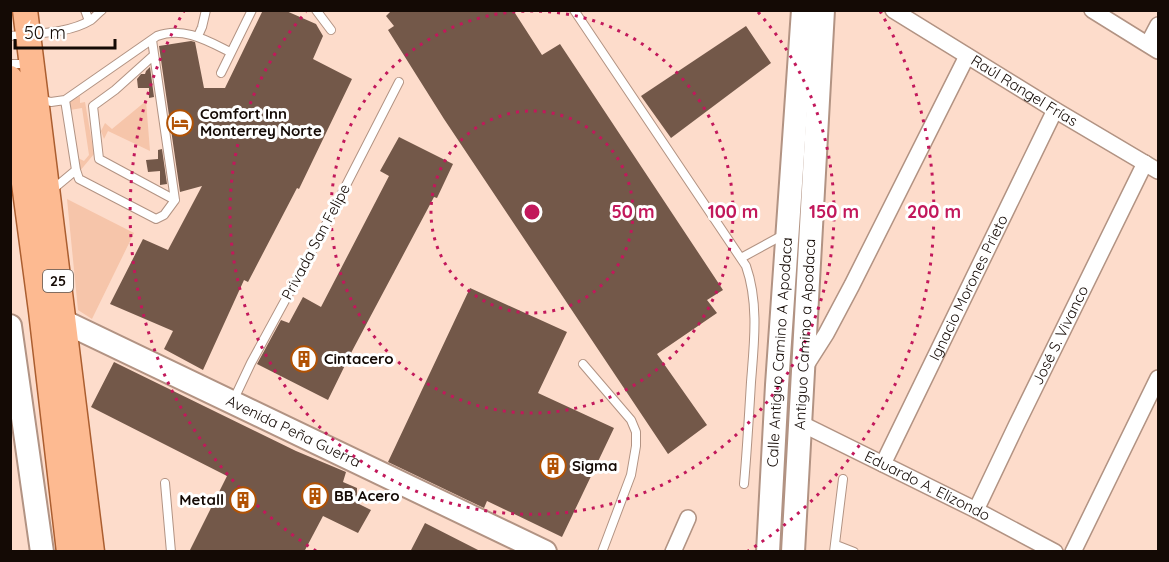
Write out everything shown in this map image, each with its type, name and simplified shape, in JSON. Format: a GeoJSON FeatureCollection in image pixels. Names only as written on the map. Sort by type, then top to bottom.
{"type":"FeatureCollection","features":[{"type":"Feature","properties":{"kind":"main road","name":"25"},"geometry":{"type":"LineString","coordinates":[[21,27],[21,64],[36,98],[47,194],[52,316],[69,552]]}},
{"type":"Feature","properties":{"kind":"main road","name":"25"},"geometry":{"type":"LineString","coordinates":[[10,78],[17,176],[52,316],[92,552]]}},
{"type":"Feature","properties":{"kind":"street","name":"Calle Antiguo Camino A Apodaca"},"geometry":{"type":"LineString","coordinates":[[768,552],[803,10]]}},
{"type":"Feature","properties":{"kind":"street","name":"Antiguo Camino a Apodaca"},"geometry":{"type":"LineString","coordinates":[[793,552],[823,10]]}},
{"type":"Feature","properties":{"kind":"street","name":"Raúl Rangel Frías"},"geometry":{"type":"LineString","coordinates":[[893,10],[1152,167]]}},
{"type":"Feature","properties":{"kind":"street"},"geometry":{"type":"LineString","coordinates":[[1092,10],[1153,48],[1158,25]]}},
{"type":"Feature","properties":{"kind":"street"},"geometry":{"type":"LineString","coordinates":[[803,370],[826,334],[852,285],[967,56]]}},
{"type":"Feature","properties":{"kind":"street","name":"Ignacio Morones Prieto"},"geometry":{"type":"LineString","coordinates":[[883,464],[1055,110]]}},
{"type":"Feature","properties":{"kind":"street","name":"José S. Vivanco"},"geometry":{"type":"LineString","coordinates":[[976,510],[1016,426],[1152,167]]}},
{"type":"Feature","properties":{"kind":"street","name":"Avenida Peña Guerra"},"geometry":{"type":"LineString","coordinates":[[52,316],[544,552]]}},
{"type":"Feature","properties":{"kind":"street"},"geometry":{"type":"LineString","coordinates":[[10,326],[42,552]]}},
{"type":"Feature","properties":{"kind":"street"},"geometry":{"type":"LineString","coordinates":[[1072,552],[1158,378]]}},
{"type":"Feature","properties":{"kind":"street","name":"Eduardo A. Elizondo"},"geometry":{"type":"LineString","coordinates":[[800,423],[976,510],[1055,552]]}},
{"type":"Feature","properties":{"kind":"street"},"geometry":{"type":"LineString","coordinates":[[673,552],[688,518]]}},
{"type":"Feature","properties":{"kind":"lane"},"geometry":{"type":"LineString","coordinates":[[85,10],[89,21]]}},
{"type":"Feature","properties":{"kind":"lane"},"geometry":{"type":"LineString","coordinates":[[21,27],[69,28],[89,21],[102,10]]}},
{"type":"Feature","properties":{"kind":"lane"},"geometry":{"type":"LineString","coordinates":[[198,36],[206,10]]}},
{"type":"Feature","properties":{"kind":"lane"},"geometry":{"type":"LineString","coordinates":[[221,73],[252,10]]}},
{"type":"Feature","properties":{"kind":"lane"},"geometry":{"type":"LineString","coordinates":[[316,10],[331,30]]}},
{"type":"Feature","properties":{"kind":"lane"},"geometry":{"type":"LineString","coordinates":[[574,10],[741,258],[751,280],[754,351],[744,484]]}},
{"type":"Feature","properties":{"kind":"lane"},"geometry":{"type":"LineString","coordinates":[[36,98],[51,102],[65,100],[157,36],[168,33],[198,36],[230,52]]}},
{"type":"Feature","properties":{"kind":"lane"},"geometry":{"type":"LineString","coordinates":[[65,100],[77,176],[82,182],[156,219],[164,215],[175,200],[152,40]]}},
{"type":"Feature","properties":{"kind":"lane"},"geometry":{"type":"LineString","coordinates":[[154,55],[115,90],[93,106],[99,159],[175,200]]}},
{"type":"Feature","properties":{"kind":"lane","name":"Privada San Felipe"},"geometry":{"type":"LineString","coordinates":[[232,403],[399,81]]}},
{"type":"Feature","properties":{"kind":"lane"},"geometry":{"type":"LineString","coordinates":[[47,194],[76,170]]}},
{"type":"Feature","properties":{"kind":"lane"},"geometry":{"type":"LineString","coordinates":[[741,258],[787,233]]}},
{"type":"Feature","properties":{"kind":"lane"},"geometry":{"type":"LineString","coordinates":[[583,364],[631,420],[636,432],[631,475],[602,552]]}},
{"type":"Feature","properties":{"kind":"lane"},"geometry":{"type":"LineString","coordinates":[[843,479],[835,548],[854,552]]}},
{"type":"Feature","properties":{"kind":"lane"},"geometry":{"type":"LineString","coordinates":[[165,483],[171,552]]}},
{"type":"Feature","properties":{"kind":"shaded area"},"geometry":{"type":"Polygon","coordinates":[[[80,96],[80,103],[85,102],[94,154],[79,172],[78,158],[84,161],[89,155],[82,108],[70,110],[70,101],[80,96]]]}},
{"type":"Feature","properties":{"kind":"shaded area"},"geometry":{"type":"Polygon","coordinates":[[[146,101],[150,151],[108,131],[104,139],[101,131],[105,123],[112,129],[146,101]]]}},
{"type":"Feature","properties":{"kind":"shaded area"},"geometry":{"type":"Polygon","coordinates":[[[67,199],[134,233],[92,319],[78,310],[67,199]]]}},
{"type":"Feature","properties":{"kind":"building"},"geometry":{"type":"Polygon","coordinates":[[[263,10],[284,10],[316,24],[323,36],[313,59],[352,79],[299,189],[297,188],[248,282],[244,280],[203,370],[164,349],[173,331],[110,304],[143,239],[168,250],[202,186],[180,192],[159,46],[195,42],[204,88],[225,88],[263,10]]]}},
{"type":"Feature","properties":{"kind":"building"},"geometry":{"type":"Polygon","coordinates":[[[392,10],[513,10],[542,55],[560,44],[723,290],[707,300],[717,313],[657,354],[707,425],[668,454],[444,119],[388,30],[394,26],[386,16],[392,10]]]}},
{"type":"Feature","properties":{"kind":"building"},"geometry":{"type":"Polygon","coordinates":[[[746,26],[771,63],[671,138],[641,96],[746,26]]]}},
{"type":"Feature","properties":{"kind":"building"},"geometry":{"type":"Polygon","coordinates":[[[150,67],[154,97],[149,98],[149,88],[138,88],[137,79],[150,67]]]}},
{"type":"Feature","properties":{"kind":"building"},"geometry":{"type":"Polygon","coordinates":[[[399,137],[453,164],[328,400],[257,364],[281,320],[289,323],[303,297],[321,307],[389,176],[380,171],[399,137]]]}},
{"type":"Feature","properties":{"kind":"building"},"geometry":{"type":"Polygon","coordinates":[[[162,149],[167,184],[160,185],[160,171],[148,172],[146,160],[158,159],[158,150],[162,149]]]}},
{"type":"Feature","properties":{"kind":"building"},"geometry":{"type":"Polygon","coordinates":[[[470,288],[567,332],[538,393],[614,428],[562,537],[487,501],[484,508],[388,462],[470,288]]]}},
{"type":"Feature","properties":{"kind":"building"},"geometry":{"type":"Polygon","coordinates":[[[114,362],[296,451],[346,472],[343,482],[357,488],[357,503],[371,510],[358,533],[323,516],[304,552],[189,552],[227,476],[91,407],[114,362]]]}},
{"type":"Feature","properties":{"kind":"building"},"geometry":{"type":"Polygon","coordinates":[[[425,523],[482,552],[410,552],[425,523]]]}},
{"type":"Feature","properties":{"kind":"place","name":"Comfort Inn Monterrey Norte"},"geometry":{"type":"Point","coordinates":[180,123]}},
{"type":"Feature","properties":{"kind":"place","name":"Cintacero"},"geometry":{"type":"Point","coordinates":[304,359]}},
{"type":"Feature","properties":{"kind":"place","name":"Sigma"},"geometry":{"type":"Point","coordinates":[553,466]}},
{"type":"Feature","properties":{"kind":"place","name":"BB Acero"},"geometry":{"type":"Point","coordinates":[315,496]}},
{"type":"Feature","properties":{"kind":"place","name":"Metall"},"geometry":{"type":"Point","coordinates":[243,500]}}]}
